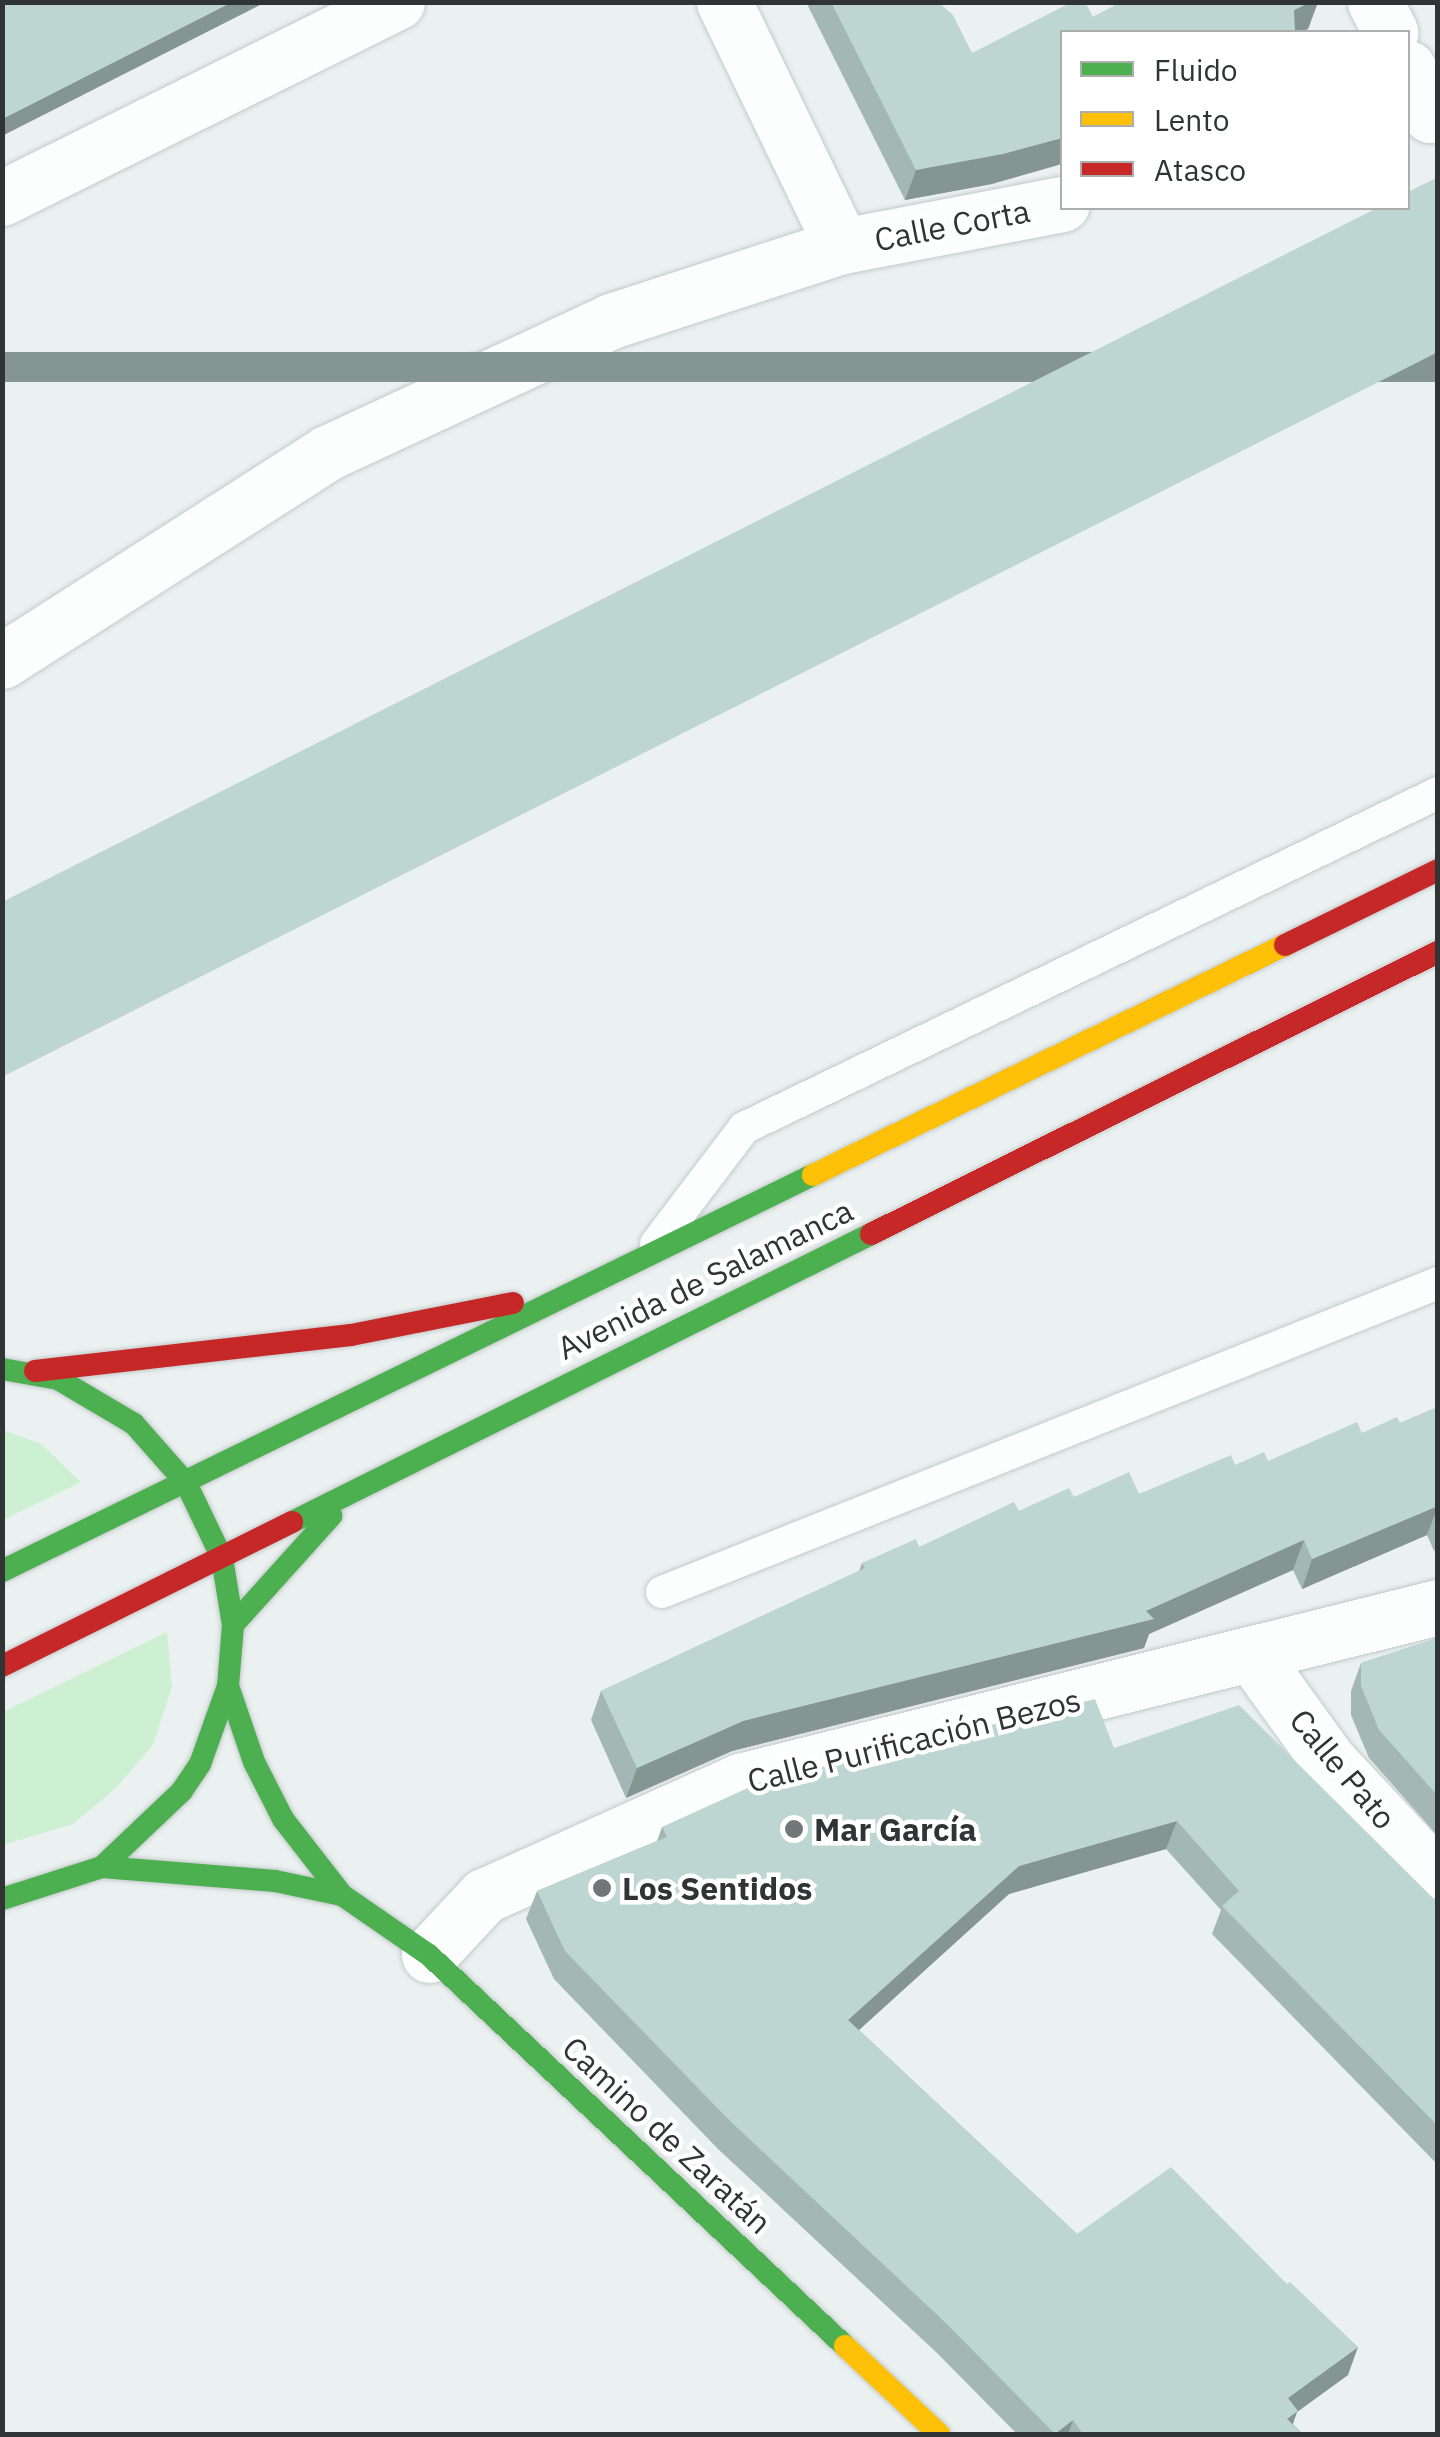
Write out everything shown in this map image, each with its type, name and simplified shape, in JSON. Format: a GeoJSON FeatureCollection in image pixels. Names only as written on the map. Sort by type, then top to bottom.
{"type":"FeatureCollection","features":[{"type":"Feature","properties":{"kind":"main road","name":"Avenida de Salamanca"},"geometry":{"type":"LineString","coordinates":[[2,1571],[1438,870]]}},
{"type":"Feature","properties":{"kind":"main road","name":"Avenida de Salamanca"},"geometry":{"type":"LineString","coordinates":[[2,1666],[1438,952]]}},
{"type":"Feature","properties":{"kind":"main road"},"geometry":{"type":"LineString","coordinates":[[11,1371],[351,1335],[585,1289]]}},
{"type":"Feature","properties":{"kind":"main road"},"geometry":{"type":"LineString","coordinates":[[2,1899],[102,1867],[182,1790],[200,1764],[228,1686],[233,1625],[222,1558],[186,1482],[134,1424],[58,1380],[11,1371]]}},
{"type":"Feature","properties":{"kind":"main road"},"geometry":{"type":"LineString","coordinates":[[233,1625],[352,1493]]}},
{"type":"Feature","properties":{"kind":"main road","name":"Camino de Zaratán"},"geometry":{"type":"LineString","coordinates":[[228,1686],[254,1762],[283,1819],[342,1895],[429,1955],[939,2434]]}},
{"type":"Feature","properties":{"kind":"main road","name":"Camino de Zaratán"},"geometry":{"type":"LineString","coordinates":[[102,1867],[275,1881],[342,1895]]}},
{"type":"Feature","properties":{"kind":"street"},"geometry":{"type":"LineString","coordinates":[[2,198],[397,2]]}},
{"type":"Feature","properties":{"kind":"street"},"geometry":{"type":"LineString","coordinates":[[724,2],[842,246]]}},
{"type":"Feature","properties":{"kind":"street"},"geometry":{"type":"LineString","coordinates":[[1375,2],[1389,30]]}},
{"type":"Feature","properties":{"kind":"street","name":"Calle Corta"},"geometry":{"type":"LineString","coordinates":[[2,661],[328,453],[610,321],[842,246],[1060,204]]}},
{"type":"Feature","properties":{"kind":"street","name":"Calle Purificación Bezos"},"geometry":{"type":"LineString","coordinates":[[429,1955],[484,1896],[740,1782],[1438,1607]]}},
{"type":"Feature","properties":{"kind":"street","name":"Calle Pato"},"geometry":{"type":"LineString","coordinates":[[1253,1656],[1328,1760],[1438,1878]]}},
{"type":"Feature","properties":{"kind":"lane"},"geometry":{"type":"LineString","coordinates":[[644,1260],[744,1128],[1438,793]]}},
{"type":"Feature","properties":{"kind":"lane"},"geometry":{"type":"LineString","coordinates":[[662,1592],[1438,1283]]}},
{"type":"Feature","properties":{"kind":"green space"},"geometry":{"type":"Polygon","coordinates":[[[3,1430],[41,1444],[81,1482],[3,1520],[3,1430]]]}},
{"type":"Feature","properties":{"kind":"green space"},"geometry":{"type":"Polygon","coordinates":[[[167,1632],[172,1687],[153,1745],[116,1788],[73,1824],[3,1845],[3,1712],[167,1632]]]}},
{"type":"Feature","properties":{"kind":"building"},"geometry":{"type":"Polygon","coordinates":[[[2,2],[232,2],[2,119],[2,2]]]}},
{"type":"Feature","properties":{"kind":"building"},"geometry":{"type":"Polygon","coordinates":[[[831,2],[938,2],[953,15],[972,53],[1072,2],[1085,2],[1093,17],[1122,2],[1311,2],[1294,10],[1295,30],[1060,30],[1060,139],[916,170],[831,2]]]}},
{"type":"Feature","properties":{"kind":"building"},"geometry":{"type":"Polygon","coordinates":[[[1438,177],[1438,352],[2,1077],[2,902],[1373,210],[1410,210],[1410,191],[1438,177]]]}},
{"type":"Feature","properties":{"kind":"building"},"geometry":{"type":"Polygon","coordinates":[[[1438,1407],[1438,1506],[1312,1559],[1304,1540],[1146,1611],[1154,1619],[743,1721],[637,1768],[601,1691],[865,1568],[862,1563],[916,1539],[919,1547],[1014,1502],[1019,1511],[1069,1488],[1074,1497],[1129,1472],[1139,1494],[1231,1455],[1235,1465],[1264,1452],[1268,1461],[1357,1422],[1362,1433],[1397,1417],[1400,1423],[1438,1407]]]}},
{"type":"Feature","properties":{"kind":"building"},"geometry":{"type":"Polygon","coordinates":[[[1438,1638],[1438,1796],[1379,1730],[1361,1686],[1361,1663],[1438,1638]]]}},
{"type":"Feature","properties":{"kind":"building"},"geometry":{"type":"Polygon","coordinates":[[[1095,1699],[1114,1748],[1239,1705],[1438,1903],[1438,2126],[1222,1906],[1239,1891],[1177,1821],[1019,1866],[848,2020],[1077,2234],[1171,2167],[1287,2284],[1290,2282],[1358,2347],[1288,2398],[1298,2411],[1287,2419],[1303,2434],[1083,2434],[1073,2420],[1055,2434],[947,2324],[729,2120],[565,1951],[537,1891],[667,1837],[662,1827],[761,1782],[1095,1699]]]}},
{"type":"Feature","properties":{"kind":"traffic: fast"},"geometry":{"type":"LineString","coordinates":[[2,1571],[813,1175]]}},
{"type":"Feature","properties":{"kind":"traffic: fast"},"geometry":{"type":"LineString","coordinates":[[292,1522],[871,1234]]}},
{"type":"Feature","properties":{"kind":"traffic: fast"},"geometry":{"type":"LineString","coordinates":[[2,1369],[58,1379],[134,1424],[186,1483],[222,1558],[233,1625],[228,1686],[200,1764],[182,1791],[102,1867],[2,1899]]}},
{"type":"Feature","properties":{"kind":"traffic: fast"},"geometry":{"type":"LineString","coordinates":[[233,1625],[331,1516]]}},
{"type":"Feature","properties":{"kind":"traffic: fast"},"geometry":{"type":"LineString","coordinates":[[228,1686],[254,1762],[283,1819],[342,1895],[429,1955],[845,2346]]}},
{"type":"Feature","properties":{"kind":"traffic: fast"},"geometry":{"type":"LineString","coordinates":[[102,1867],[275,1881],[342,1895]]}},
{"type":"Feature","properties":{"kind":"traffic: slow"},"geometry":{"type":"LineString","coordinates":[[813,1175],[1285,945]]}},
{"type":"Feature","properties":{"kind":"traffic: slow"},"geometry":{"type":"LineString","coordinates":[[845,2346],[939,2434]]}},
{"type":"Feature","properties":{"kind":"traffic: jam"},"geometry":{"type":"LineString","coordinates":[[1285,945],[1438,870]]}},
{"type":"Feature","properties":{"kind":"traffic: jam"},"geometry":{"type":"LineString","coordinates":[[871,1234],[1438,952]]}},
{"type":"Feature","properties":{"kind":"traffic: jam"},"geometry":{"type":"LineString","coordinates":[[35,1371],[351,1335],[513,1303]]}},
{"type":"Feature","properties":{"kind":"traffic: jam"},"geometry":{"type":"LineString","coordinates":[[2,1666],[292,1522]]}},
{"type":"Feature","properties":{"kind":"place","name":"Mar García"},"geometry":{"type":"Point","coordinates":[794,1829]}},
{"type":"Feature","properties":{"kind":"place","name":"Los Sentidos"},"geometry":{"type":"Point","coordinates":[602,1888]}}]}
